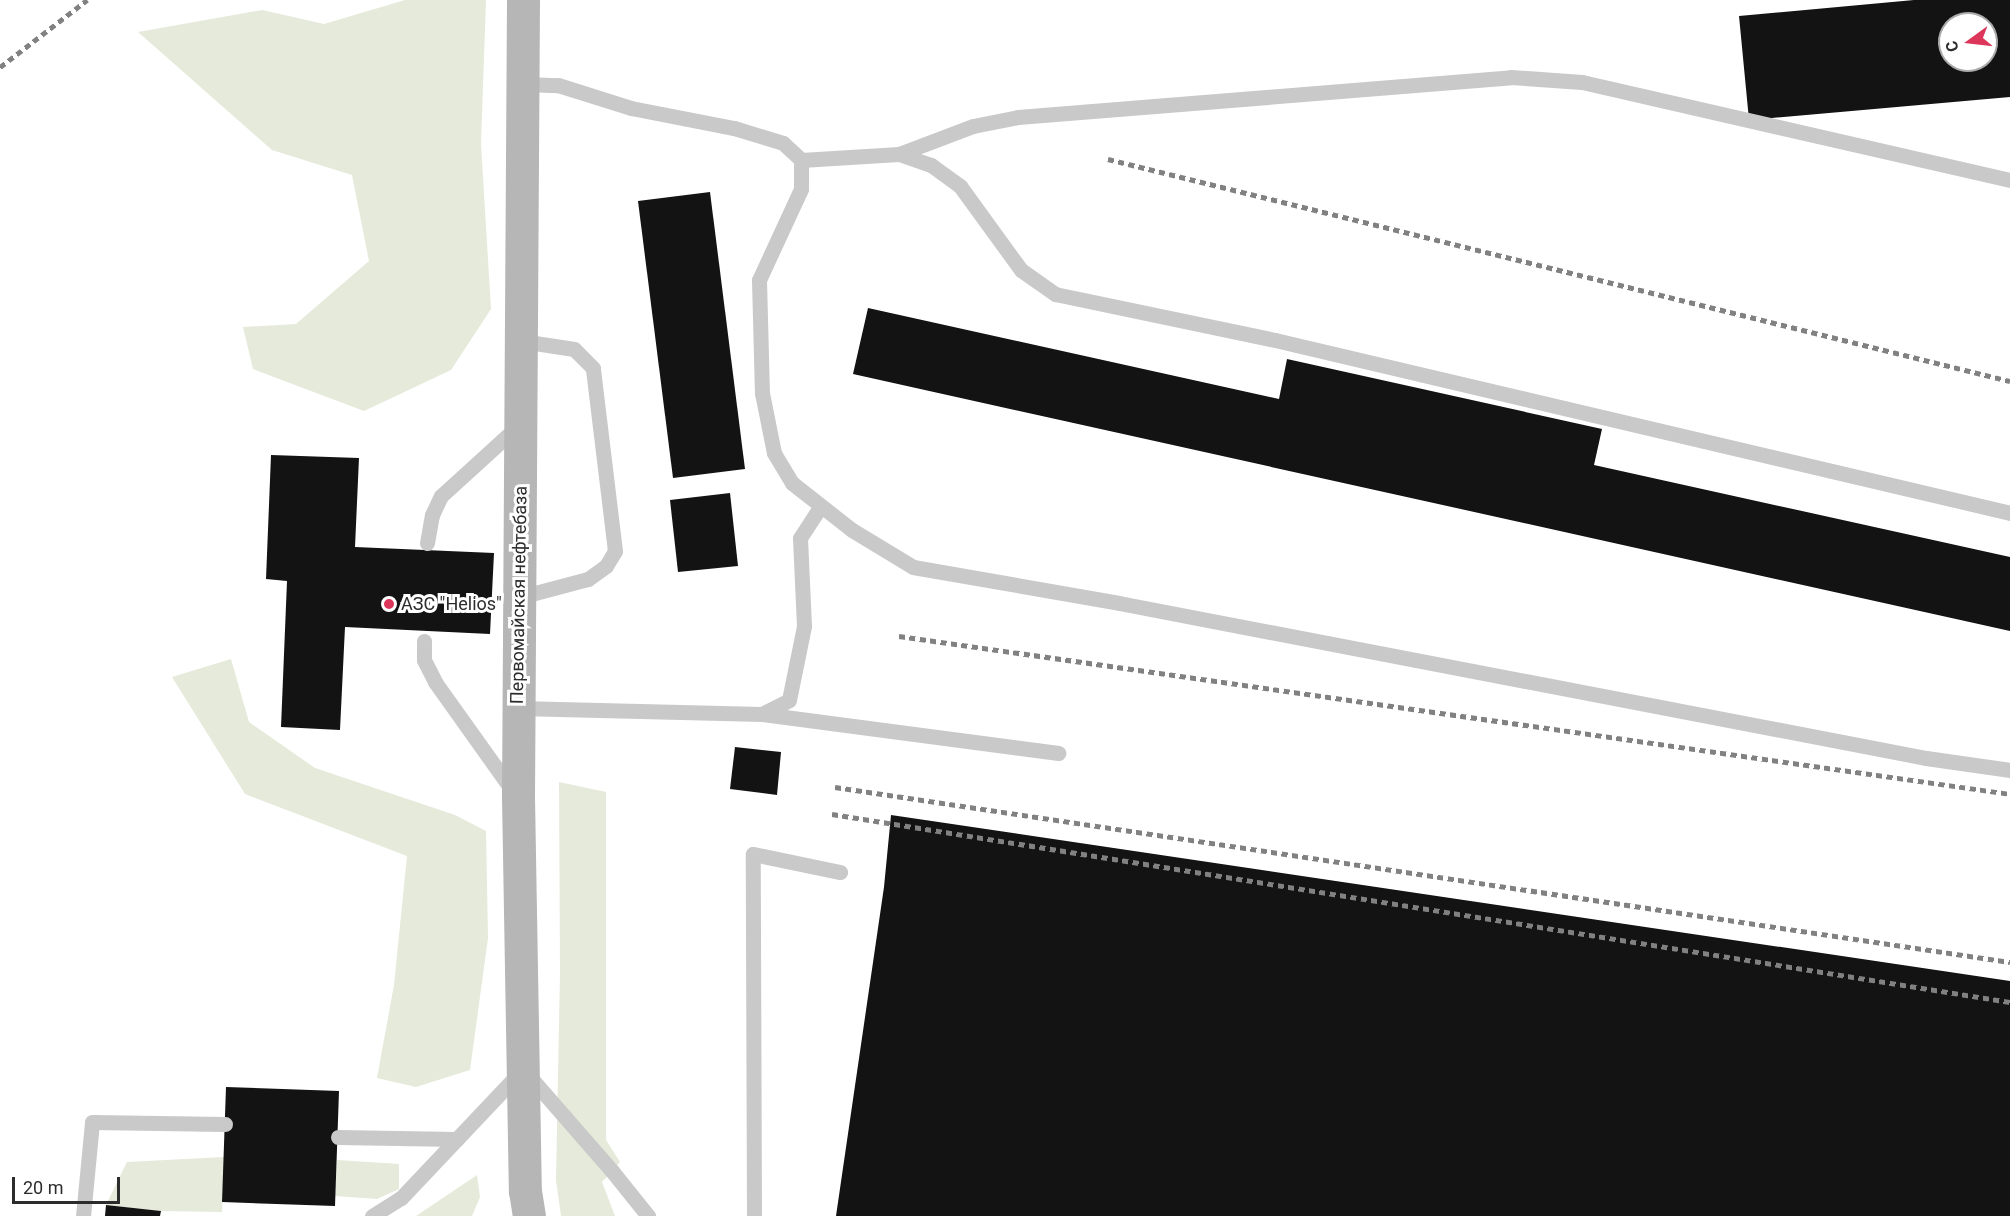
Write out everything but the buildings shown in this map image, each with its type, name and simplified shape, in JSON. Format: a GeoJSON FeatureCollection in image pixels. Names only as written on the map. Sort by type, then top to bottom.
{"type":"FeatureCollection","features":[{"type":"Feature","properties":{"kind":"main road","name":"Первомайская нефтебаза"},"geometry":{"type":"LineString","coordinates":[[524,0],[518,797],[525,1208]]}},
{"type":"Feature","properties":{"kind":"lane"},"geometry":{"type":"LineString","coordinates":[[801,160],[899,154],[973,126],[1018,117],[1511,77],[1582,82],[2010,180]]}},
{"type":"Feature","properties":{"kind":"lane"},"geometry":{"type":"LineString","coordinates":[[523,84],[558,85],[631,108],[734,128],[783,143],[801,160],[801,189],[759,280],[762,393],[774,453],[792,483],[852,530],[913,567],[1119,603],[1926,758],[2010,770]]}},
{"type":"Feature","properties":{"kind":"lane"},"geometry":{"type":"LineString","coordinates":[[899,154],[931,165],[960,186],[1021,270],[1055,294],[1275,340],[2010,513]]}},
{"type":"Feature","properties":{"kind":"lane"},"geometry":{"type":"LineString","coordinates":[[520,597],[588,579],[606,566],[615,551],[593,369],[574,349],[522,340]]}},
{"type":"Feature","properties":{"kind":"lane"},"geometry":{"type":"LineString","coordinates":[[427,543],[432,515],[441,496],[520,424]]}},
{"type":"Feature","properties":{"kind":"lane"},"geometry":{"type":"LineString","coordinates":[[762,714],[789,700],[804,626],[800,538],[821,506]]}},
{"type":"Feature","properties":{"kind":"lane"},"geometry":{"type":"LineString","coordinates":[[424,641],[424,660],[435,682],[518,797]]}},
{"type":"Feature","properties":{"kind":"lane"},"geometry":{"type":"LineString","coordinates":[[518,708],[762,714],[1058,753]]}},
{"type":"Feature","properties":{"kind":"lane"},"geometry":{"type":"LineString","coordinates":[[754,1216],[753,854],[840,872]]}},
{"type":"Feature","properties":{"kind":"lane"},"geometry":{"type":"LineString","coordinates":[[372,1216],[401,1198],[523,1069],[648,1216]]}},
{"type":"Feature","properties":{"kind":"lane"},"geometry":{"type":"LineString","coordinates":[[82,1216],[92,1122],[225,1124]]}},
{"type":"Feature","properties":{"kind":"lane"},"geometry":{"type":"LineString","coordinates":[[338,1137],[457,1139]]}},
{"type":"Feature","properties":{"kind":"green space"},"geometry":{"type":"Polygon","coordinates":[[[405,0],[486,0],[481,144],[491,309],[451,370],[364,411],[253,369],[243,327],[296,324],[369,261],[352,175],[272,150],[138,32],[262,10],[324,24],[405,0]]]}},
{"type":"Feature","properties":{"kind":"green space"},"geometry":{"type":"Polygon","coordinates":[[[231,659],[249,722],[315,768],[455,815],[486,831],[488,938],[470,1070],[416,1087],[377,1078],[394,985],[407,856],[245,794],[172,677],[231,659]]]}},
{"type":"Feature","properties":{"kind":"green space"},"geometry":{"type":"Polygon","coordinates":[[[559,782],[606,792],[606,1140],[620,1162],[602,1182],[615,1216],[561,1216],[556,1180],[560,972],[559,782]]]}},
{"type":"Feature","properties":{"kind":"green space"},"geometry":{"type":"Polygon","coordinates":[[[224,1157],[222,1212],[161,1211],[106,1205],[127,1162],[224,1157]]]}},
{"type":"Feature","properties":{"kind":"green space"},"geometry":{"type":"Polygon","coordinates":[[[337,1160],[399,1164],[399,1189],[377,1199],[335,1196],[337,1160]]]}},
{"type":"Feature","properties":{"kind":"green space"},"geometry":{"type":"Polygon","coordinates":[[[477,1175],[480,1197],[472,1216],[416,1216],[477,1175]]]}},
{"type":"Feature","properties":{"kind":"railway"},"geometry":{"type":"LineString","coordinates":[[0,67],[87,0]]}},
{"type":"Feature","properties":{"kind":"railway"},"geometry":{"type":"LineString","coordinates":[[1108,159],[2010,381]]}},
{"type":"Feature","properties":{"kind":"railway"},"geometry":{"type":"LineString","coordinates":[[899,636],[2010,794]]}},
{"type":"Feature","properties":{"kind":"railway"},"geometry":{"type":"LineString","coordinates":[[835,787],[2010,962]]}},
{"type":"Feature","properties":{"kind":"railway"},"geometry":{"type":"LineString","coordinates":[[832,814],[2010,1002]]}},
{"type":"Feature","properties":{"kind":"place","name":"АЗС \"Helios\""},"geometry":{"type":"Point","coordinates":[389,604]}}]}
